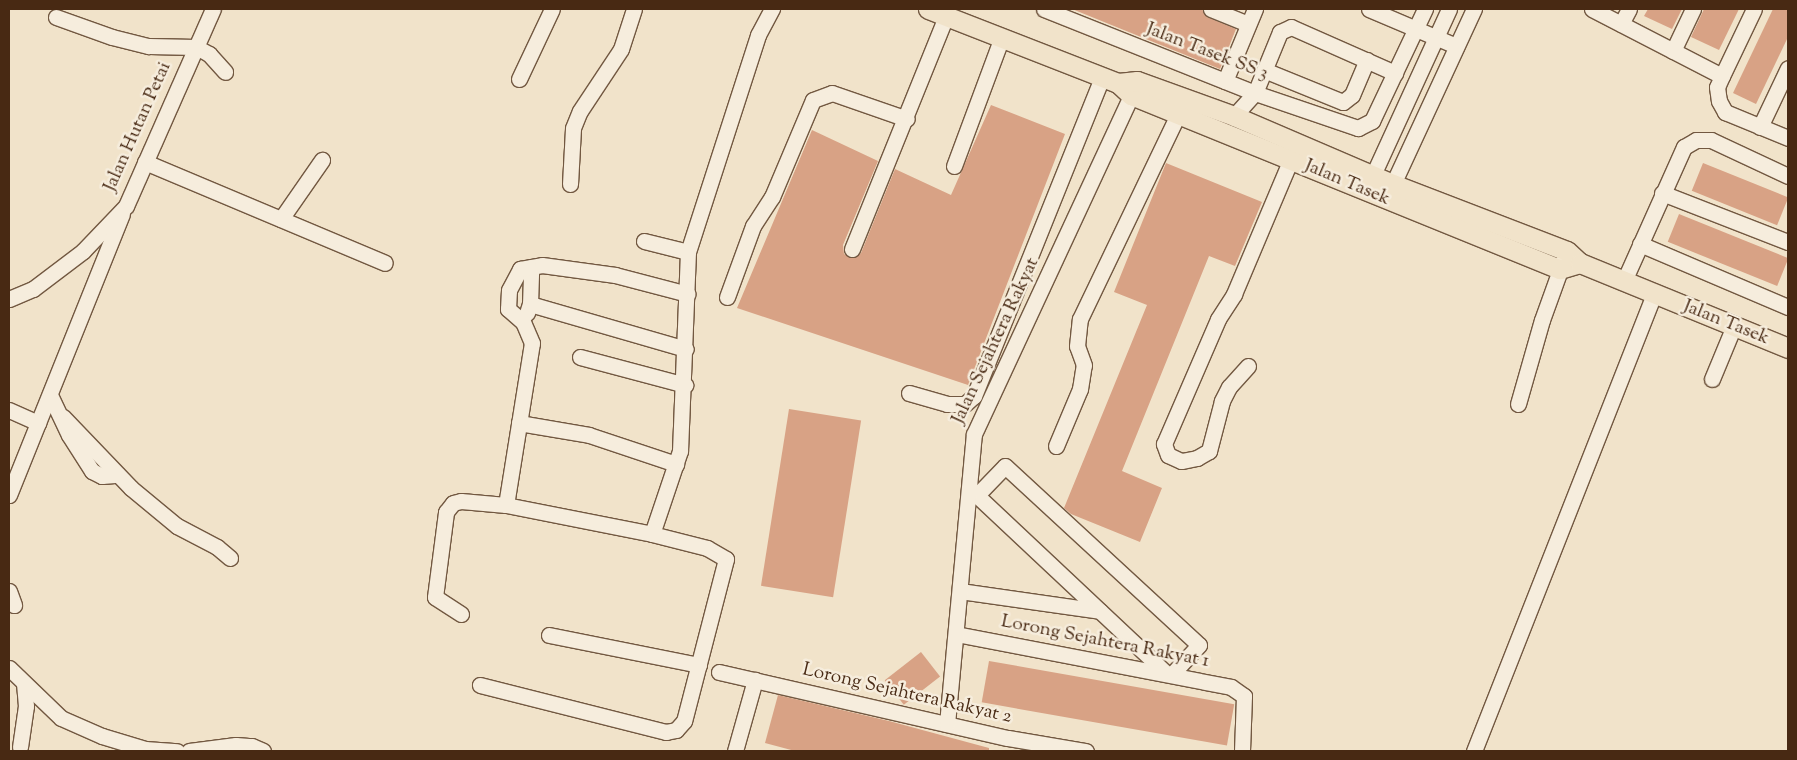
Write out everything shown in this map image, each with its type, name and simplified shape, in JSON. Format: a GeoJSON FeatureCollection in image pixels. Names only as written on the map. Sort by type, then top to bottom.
{"type":"FeatureCollection","features":[{"type":"Feature","properties":{"kind":"main road","name":"Jalan Tasek"},"geometry":{"type":"LineString","coordinates":[[928,9],[1122,84],[1234,116],[1383,182],[1574,257],[1654,294],[1788,348]]}},
{"type":"Feature","properties":{"kind":"main road","name":"Jalan Tasek"},"geometry":{"type":"LineString","coordinates":[[1122,84],[1178,114],[1560,269]]}},
{"type":"Feature","properties":{"kind":"main road"},"geometry":{"type":"LineString","coordinates":[[1358,188],[1383,182],[1412,210]]}},
{"type":"Feature","properties":{"kind":"main road"},"geometry":{"type":"LineString","coordinates":[[1560,269],[1574,257]]}},
{"type":"Feature","properties":{"kind":"street","name":"Jalan Hutan Petai"},"geometry":{"type":"LineString","coordinates":[[9,299],[33,289],[83,251],[126,206],[213,9]]}},
{"type":"Feature","properties":{"kind":"street"},"geometry":{"type":"LineString","coordinates":[[519,80],[552,9]]}},
{"type":"Feature","properties":{"kind":"street"},"geometry":{"type":"LineString","coordinates":[[570,184],[573,128],[580,111],[621,49],[634,9]]}},
{"type":"Feature","properties":{"kind":"street"},"geometry":{"type":"LineString","coordinates":[[652,534],[680,451],[685,385],[688,252],[758,35],[772,9]]}},
{"type":"Feature","properties":{"kind":"street","name":"Jalan Tasek SS 3"},"geometry":{"type":"LineString","coordinates":[[1044,9],[1064,13],[1255,93],[1358,128],[1372,120],[1395,73]]}},
{"type":"Feature","properties":{"kind":"street"},"geometry":{"type":"LineString","coordinates":[[1212,9],[1248,24]]}},
{"type":"Feature","properties":{"kind":"street"},"geometry":{"type":"LineString","coordinates":[[1225,81],[1255,9]]}},
{"type":"Feature","properties":{"kind":"street"},"geometry":{"type":"LineString","coordinates":[[1369,9],[1456,46]]}},
{"type":"Feature","properties":{"kind":"street"},"geometry":{"type":"LineString","coordinates":[[1234,116],[1255,93],[1280,32],[1291,27],[1395,73],[1425,9]]}},
{"type":"Feature","properties":{"kind":"street"},"geometry":{"type":"LineString","coordinates":[[1383,182],[1435,37],[1449,9]]}},
{"type":"Feature","properties":{"kind":"street"},"geometry":{"type":"LineString","coordinates":[[1383,182],[1474,9]]}},
{"type":"Feature","properties":{"kind":"street"},"geometry":{"type":"LineString","coordinates":[[1592,9],[1722,76]]}},
{"type":"Feature","properties":{"kind":"street"},"geometry":{"type":"LineString","coordinates":[[1621,24],[1629,9]]}},
{"type":"Feature","properties":{"kind":"street"},"geometry":{"type":"LineString","coordinates":[[1673,51],[1693,9]]}},
{"type":"Feature","properties":{"kind":"street"},"geometry":{"type":"LineString","coordinates":[[1754,9],[1717,87],[1719,100],[1726,112],[1788,138]]}},
{"type":"Feature","properties":{"kind":"street"},"geometry":{"type":"LineString","coordinates":[[852,249],[946,16]]}},
{"type":"Feature","properties":{"kind":"street"},"geometry":{"type":"LineString","coordinates":[[56,18],[112,37],[149,46],[196,47],[209,54],[225,72]]}},
{"type":"Feature","properties":{"kind":"street"},"geometry":{"type":"LineString","coordinates":[[954,166],[1002,37]]}},
{"type":"Feature","properties":{"kind":"street"},"geometry":{"type":"LineString","coordinates":[[1264,70],[1344,102],[1352,95],[1367,60]]}},
{"type":"Feature","properties":{"kind":"street"},"geometry":{"type":"LineString","coordinates":[[1760,127],[1788,68]]}},
{"type":"Feature","properties":{"kind":"street"},"geometry":{"type":"LineString","coordinates":[[909,393],[948,404],[965,404],[974,396],[1122,84]]}},
{"type":"Feature","properties":{"kind":"street","name":"Jalan Sejahtera Rakyat"},"geometry":{"type":"LineString","coordinates":[[947,724],[960,591],[973,492],[974,434],[1122,84]]}},
{"type":"Feature","properties":{"kind":"street"},"geometry":{"type":"LineString","coordinates":[[727,297],[753,226],[772,197],[813,100],[832,93],[906,119]]}},
{"type":"Feature","properties":{"kind":"street"},"geometry":{"type":"LineString","coordinates":[[1056,446],[1080,388],[1084,365],[1077,346],[1080,319],[1178,114]]}},
{"type":"Feature","properties":{"kind":"street"},"geometry":{"type":"LineString","coordinates":[[1624,281],[1684,147],[1696,140],[1711,140],[1788,176]]}},
{"type":"Feature","properties":{"kind":"street"},"geometry":{"type":"LineString","coordinates":[[1248,366],[1229,387],[1222,401],[1209,451],[1198,458],[1181,461],[1168,455],[1164,444],[1218,319],[1234,294],[1291,159]]}},
{"type":"Feature","properties":{"kind":"street"},"geometry":{"type":"LineString","coordinates":[[281,219],[322,160]]}},
{"type":"Feature","properties":{"kind":"street"},"geometry":{"type":"LineString","coordinates":[[145,162],[384,263]]}},
{"type":"Feature","properties":{"kind":"street"},"geometry":{"type":"LineString","coordinates":[[1662,193],[1788,242]]}},
{"type":"Feature","properties":{"kind":"street"},"geometry":{"type":"LineString","coordinates":[[9,495],[126,206]]}},
{"type":"Feature","properties":{"kind":"street"},"geometry":{"type":"LineString","coordinates":[[644,241],[688,252]]}},
{"type":"Feature","properties":{"kind":"street"},"geometry":{"type":"LineString","coordinates":[[1640,244],[1788,307]]}},
{"type":"Feature","properties":{"kind":"street"},"geometry":{"type":"LineString","coordinates":[[506,505],[532,343],[523,322],[508,309],[509,290],[520,269],[542,265],[615,275],[688,294]]}},
{"type":"Feature","properties":{"kind":"street"},"geometry":{"type":"LineString","coordinates":[[523,322],[530,304],[531,267]]}},
{"type":"Feature","properties":{"kind":"street"},"geometry":{"type":"LineString","coordinates":[[1518,404],[1560,269]]}},
{"type":"Feature","properties":{"kind":"street"},"geometry":{"type":"LineString","coordinates":[[1474,751],[1654,294]]}},
{"type":"Feature","properties":{"kind":"street"},"geometry":{"type":"LineString","coordinates":[[530,304],[686,349]]}},
{"type":"Feature","properties":{"kind":"street"},"geometry":{"type":"LineString","coordinates":[[1712,378],[1734,326]]}},
{"type":"Feature","properties":{"kind":"street"},"geometry":{"type":"LineString","coordinates":[[580,357],[685,385]]}},
{"type":"Feature","properties":{"kind":"street"},"geometry":{"type":"LineString","coordinates":[[50,395],[63,418],[91,443],[118,475],[177,526],[217,547],[230,558]]}},
{"type":"Feature","properties":{"kind":"street"},"geometry":{"type":"LineString","coordinates":[[9,410],[38,423]]}},
{"type":"Feature","properties":{"kind":"street"},"geometry":{"type":"LineString","coordinates":[[519,424],[589,434],[676,464]]}},
{"type":"Feature","properties":{"kind":"street"},"geometry":{"type":"LineString","coordinates":[[1005,466],[1199,645],[1169,674],[1100,611],[973,492],[1005,466]]}},
{"type":"Feature","properties":{"kind":"street"},"geometry":{"type":"LineString","coordinates":[[461,614],[435,597],[446,512],[453,504],[461,501],[506,505],[652,534],[707,548],[726,559],[684,721],[676,730],[666,732],[480,685]]}},
{"type":"Feature","properties":{"kind":"street"},"geometry":{"type":"LineString","coordinates":[[9,590],[14,606]]}},
{"type":"Feature","properties":{"kind":"street"},"geometry":{"type":"LineString","coordinates":[[960,591],[1100,611]]}},
{"type":"Feature","properties":{"kind":"street","name":"Lorong Sejahtera Rakyat 1"},"geometry":{"type":"LineString","coordinates":[[956,634],[1231,687],[1244,696],[1242,751]]}},
{"type":"Feature","properties":{"kind":"street"},"geometry":{"type":"LineString","coordinates":[[549,635],[698,665]]}},
{"type":"Feature","properties":{"kind":"street"},"geometry":{"type":"LineString","coordinates":[[9,668],[24,685],[61,718],[102,736],[145,749],[176,751]]}},
{"type":"Feature","properties":{"kind":"street","name":"Lorong Sejahtera Rakyat 2"},"geometry":{"type":"LineString","coordinates":[[719,672],[947,724],[1007,745],[1086,751]]}},
{"type":"Feature","properties":{"kind":"street"},"geometry":{"type":"LineString","coordinates":[[735,751],[755,680]]}},
{"type":"Feature","properties":{"kind":"street"},"geometry":{"type":"LineString","coordinates":[[20,747],[26,706],[24,685]]}},
{"type":"Feature","properties":{"kind":"street"},"geometry":{"type":"LineString","coordinates":[[189,751],[236,746],[262,751]]}},
{"type":"Feature","properties":{"kind":"building"},"geometry":{"type":"Polygon","coordinates":[[[1072,9],[1202,9],[1207,17],[1236,29],[1220,69],[1072,9]]]}},
{"type":"Feature","properties":{"kind":"building"},"geometry":{"type":"Polygon","coordinates":[[[1648,9],[1682,9],[1672,29],[1644,16],[1648,9]]]}},
{"type":"Feature","properties":{"kind":"building"},"geometry":{"type":"Polygon","coordinates":[[[1704,9],[1739,9],[1719,50],[1691,37],[1704,9]]]}},
{"type":"Feature","properties":{"kind":"building"},"geometry":{"type":"Polygon","coordinates":[[[1773,9],[1788,9],[1788,37],[1756,104],[1733,93],[1773,9]]]}},
{"type":"Feature","properties":{"kind":"building"},"geometry":{"type":"Polygon","coordinates":[[[991,105],[1065,134],[968,385],[737,308],[812,130],[878,161],[843,245],[844,254],[853,258],[861,253],[895,169],[951,195],[991,105]]]}},
{"type":"Feature","properties":{"kind":"building"},"geometry":{"type":"Polygon","coordinates":[[[1166,163],[1262,202],[1235,266],[1209,256],[1122,471],[1162,488],[1140,542],[1071,514],[1064,508],[1147,305],[1114,292],[1166,163]]]}},
{"type":"Feature","properties":{"kind":"building"},"geometry":{"type":"Polygon","coordinates":[[[1703,163],[1788,197],[1777,225],[1692,191],[1703,163]]]}},
{"type":"Feature","properties":{"kind":"building"},"geometry":{"type":"Polygon","coordinates":[[[1679,214],[1788,258],[1777,286],[1668,242],[1679,214]]]}},
{"type":"Feature","properties":{"kind":"building"},"geometry":{"type":"Polygon","coordinates":[[[789,409],[861,420],[833,597],[761,586],[789,409]]]}},
{"type":"Feature","properties":{"kind":"building"},"geometry":{"type":"Polygon","coordinates":[[[921,652],[940,676],[904,705],[885,680],[921,652]]]}},
{"type":"Feature","properties":{"kind":"building"},"geometry":{"type":"Polygon","coordinates":[[[989,661],[1234,704],[1227,746],[982,702],[989,661]]]}},
{"type":"Feature","properties":{"kind":"building"},"geometry":{"type":"Polygon","coordinates":[[[778,695],[889,721],[989,748],[989,751],[795,751],[765,743],[778,695]]]}}]}
